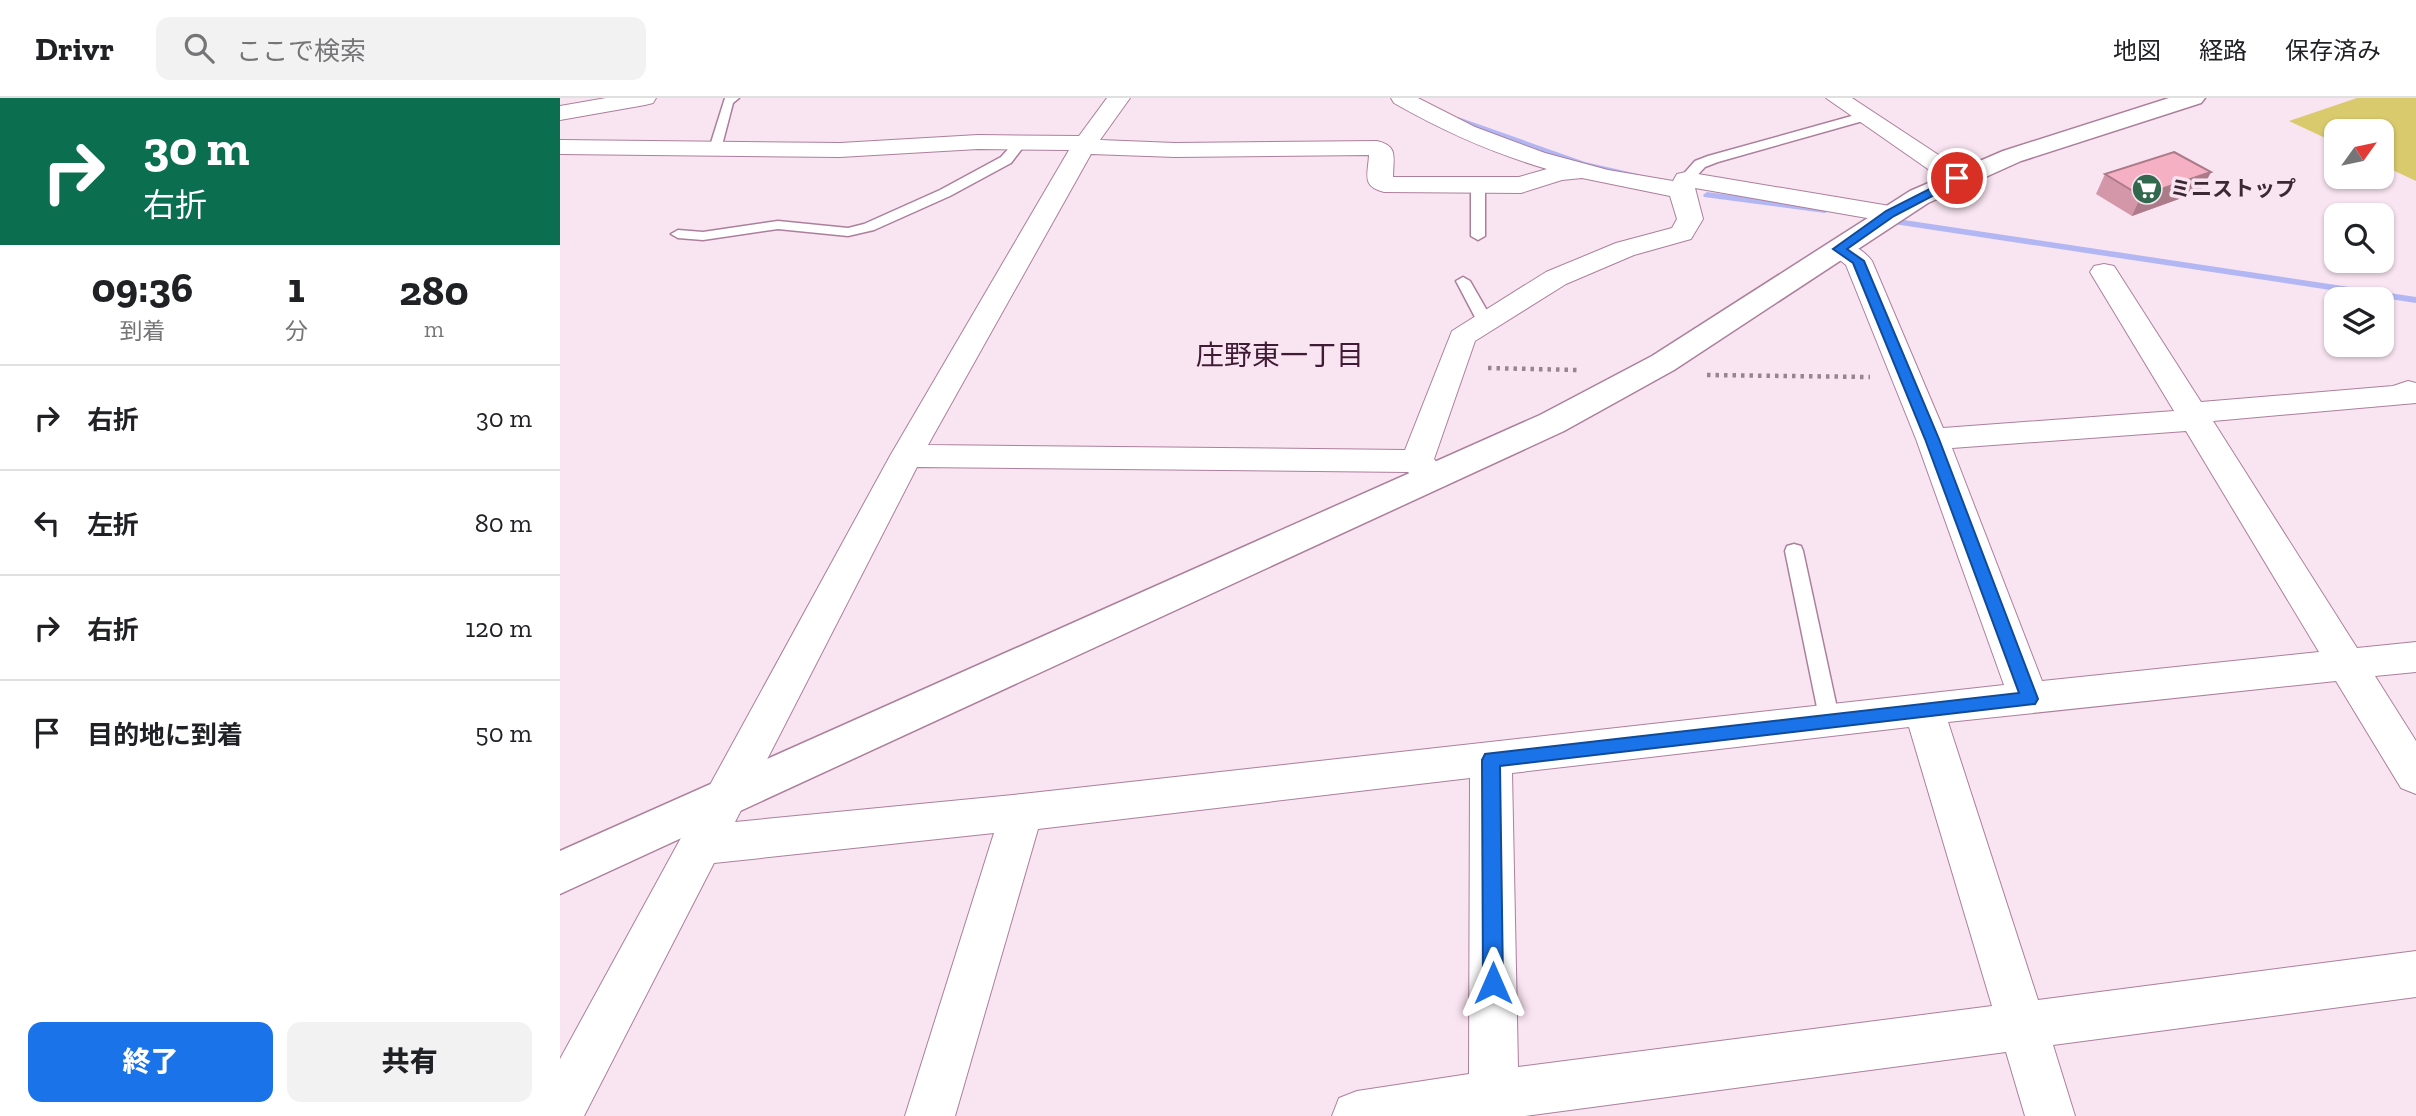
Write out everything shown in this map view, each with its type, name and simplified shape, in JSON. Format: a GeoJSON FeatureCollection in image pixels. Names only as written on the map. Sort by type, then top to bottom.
{"type":"FeatureCollection","features":[{"type":"Feature","properties":{"kind":"street"},"geometry":{"type":"LineString","coordinates":[[560,113],[645,98]]}},
{"type":"Feature","properties":{"kind":"street"},"geometry":{"type":"LineString","coordinates":[[560,1110],[906,456],[1084,145],[1119,98]]}},
{"type":"Feature","properties":{"kind":"street"},"geometry":{"type":"LineString","coordinates":[[1402,98],[1447,124],[1581,171],[1627,182],[1683,184],[1865,231]]}},
{"type":"Feature","properties":{"kind":"street"},"geometry":{"type":"LineString","coordinates":[[1838,98],[1957,178]]}},
{"type":"Feature","properties":{"kind":"street"},"geometry":{"type":"LineString","coordinates":[[560,873],[1425,470],[1625,385],[1865,231],[1957,178],[2012,156],[2193,98]]}},
{"type":"Feature","properties":{"kind":"street"},"geometry":{"type":"LineString","coordinates":[[560,147],[881,149],[933,144],[1021,142],[1175,150],[1377,148],[1381,150],[1380,182],[1384,184],[1521,185],[1559,173],[1581,171]]}},
{"type":"Feature","properties":{"kind":"street"},"geometry":{"type":"LineString","coordinates":[[1425,470],[1462,337],[1556,278],[1625,249],[1682,233],[1690,219],[1683,184]]}},
{"type":"Feature","properties":{"kind":"street"},"geometry":{"type":"LineString","coordinates":[[1865,231],[1858,261],[1932,439],[2029,699]]}},
{"type":"Feature","properties":{"kind":"street"},"geometry":{"type":"LineString","coordinates":[[2104,272],[2416,776]]}},
{"type":"Feature","properties":{"kind":"street"},"geometry":{"type":"LineString","coordinates":[[1932,439],[2193,417],[2398,395],[2408,391],[2416,393]]}},
{"type":"Feature","properties":{"kind":"street"},"geometry":{"type":"LineString","coordinates":[[906,456],[1425,470]]}},
{"type":"Feature","properties":{"kind":"street"},"geometry":{"type":"LineString","coordinates":[[699,845],[1022,812],[1830,722],[1924,709],[2416,657]]}},
{"type":"Feature","properties":{"kind":"street"},"geometry":{"type":"LineString","coordinates":[[1924,709],[2050,1116]]}},
{"type":"Feature","properties":{"kind":"street"},"geometry":{"type":"LineString","coordinates":[[1491,760],[1494,1106]]}},
{"type":"Feature","properties":{"kind":"street"},"geometry":{"type":"LineString","coordinates":[[930,1116],[1022,812]]}},
{"type":"Feature","properties":{"kind":"street"},"geometry":{"type":"LineString","coordinates":[[1357,1116],[1494,1106],[2022,1026],[2416,974]]}},
{"type":"Feature","properties":{"kind":"lane"},"geometry":{"type":"LineString","coordinates":[[715,149],[727,101],[733,98]]}},
{"type":"Feature","properties":{"kind":"lane"},"geometry":{"type":"LineString","coordinates":[[1683,184],[1700,164],[1713,159],[1866,116]]}},
{"type":"Feature","properties":{"kind":"lane"},"geometry":{"type":"LineString","coordinates":[[678,233],[703,236],[778,226],[849,232],[869,227],[945,193],[1006,160],[1021,142]]}},
{"type":"Feature","properties":{"kind":"lane"},"geometry":{"type":"LineString","coordinates":[[1478,186],[1478,236]]}},
{"type":"Feature","properties":{"kind":"lane"},"geometry":{"type":"LineString","coordinates":[[1463,281],[1485,321]]}},
{"type":"Feature","properties":{"kind":"lane"},"geometry":{"type":"LineString","coordinates":[[1794,551],[1830,722]]}},
{"type":"Feature","properties":{"kind":"path"},"geometry":{"type":"LineString","coordinates":[[1663,363],[1681,375],[1906,378]]}},
{"type":"Feature","properties":{"kind":"path"},"geometry":{"type":"LineString","coordinates":[[1452,368],[1587,370],[1625,385]]}},
{"type":"Feature","properties":{"kind":"shaded area"},"geometry":{"type":"Polygon","coordinates":[[[2357,98],[2416,98],[2416,181],[2394,171],[2394,119],[2324,119],[2324,137],[2289,121],[2357,98]]]}},
{"type":"Feature","properties":{"kind":"building"},"geometry":{"type":"Polygon","coordinates":[[[2174,152],[2211,172],[2141,196],[2105,174],[2174,152]]]}},
{"type":"Feature","properties":{"kind":"waterway"},"geometry":{"type":"LineString","coordinates":[[1455,119],[1583,164],[1647,177]]}},
{"type":"Feature","properties":{"kind":"waterway"},"geometry":{"type":"LineString","coordinates":[[1707,195],[1825,210]]}},
{"type":"Feature","properties":{"kind":"waterway"},"geometry":{"type":"LineString","coordinates":[[1884,220],[2416,300]]}},
{"type":"Feature","properties":{"kind":"place","name":"ミニストップ"},"geometry":{"type":"Point","coordinates":[2147,189]}},
{"type":"Feature","properties":{"kind":"district","name":"庄野東一丁目"},"geometry":{"type":"Point","coordinates":[1280,355]}},
{"type":"Feature","properties":{"kind":"route"},"geometry":{"type":"LineString","coordinates":[[1493,983],[1491,760],[2029,699],[1932,439],[1858,261],[1839,249],[1890,214],[1957,178]]}}]}
